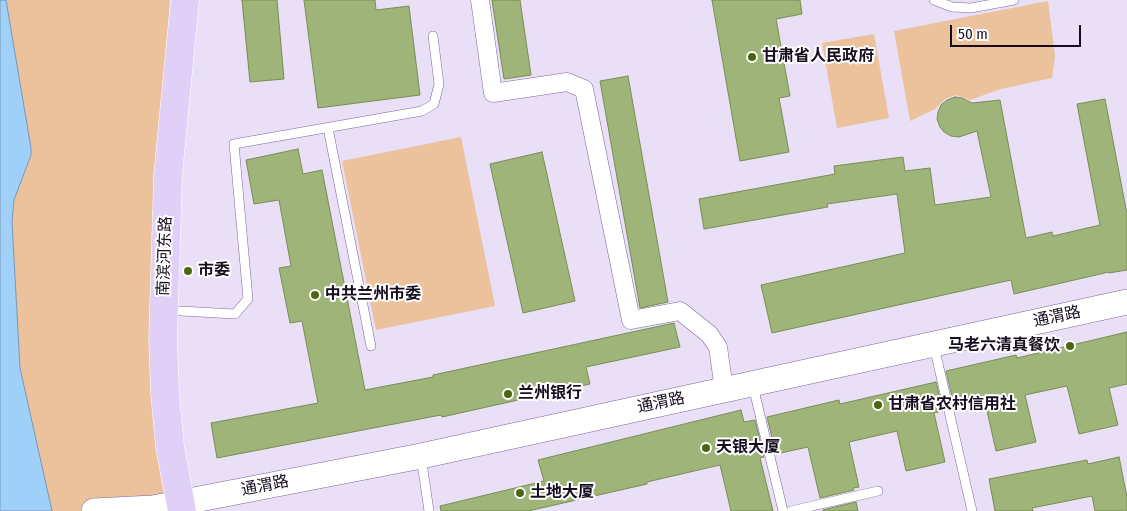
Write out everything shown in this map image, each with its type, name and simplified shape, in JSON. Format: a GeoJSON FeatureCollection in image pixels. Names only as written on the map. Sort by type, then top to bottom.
{"type":"FeatureCollection","features":[{"type":"Feature","properties":{"kind":"highway","name":"南滨河东路"},"geometry":{"type":"LineString","coordinates":[[185,0],[168,176],[163,308],[165,394],[170,447],[188,506]]}},
{"type":"Feature","properties":{"kind":"highway","name":"南滨河东路"},"geometry":{"type":"LineString","coordinates":[[188,506],[187,444],[182,381],[181,216],[198,0]]}},
{"type":"Feature","properties":{"kind":"street"},"geometry":{"type":"LineString","coordinates":[[480,0],[493,93],[567,82],[584,88],[631,320],[680,311],[709,334],[718,347],[724,390]]}},
{"type":"Feature","properties":{"kind":"street","name":"通渭路"},"geometry":{"type":"LineString","coordinates":[[94,511],[188,506],[1127,302]]}},
{"type":"Feature","properties":{"kind":"lane"},"geometry":{"type":"LineString","coordinates":[[934,0],[952,7],[971,8],[1014,0]]}},
{"type":"Feature","properties":{"kind":"lane"},"geometry":{"type":"LineString","coordinates":[[181,311],[235,314],[248,299],[234,144],[422,111],[434,104],[439,84],[433,36]]}},
{"type":"Feature","properties":{"kind":"lane"},"geometry":{"type":"LineString","coordinates":[[328,128],[371,346]]}},
{"type":"Feature","properties":{"kind":"lane"},"geometry":{"type":"LineString","coordinates":[[934,343],[972,511]]}},
{"type":"Feature","properties":{"kind":"lane"},"geometry":{"type":"LineString","coordinates":[[753,383],[783,511]]}},
{"type":"Feature","properties":{"kind":"lane"},"geometry":{"type":"LineString","coordinates":[[421,456],[429,511]]}},
{"type":"Feature","properties":{"kind":"lane"},"geometry":{"type":"LineString","coordinates":[[792,511],[878,491]]}},
{"type":"Feature","properties":{"kind":"shaded area"},"geometry":{"type":"Polygon","coordinates":[[[6,0],[170,0],[153,238],[152,383],[161,477],[170,511],[52,511],[20,368],[12,222],[14,200],[31,155],[6,0]]]}},
{"type":"Feature","properties":{"kind":"shaded area"},"geometry":{"type":"Polygon","coordinates":[[[1048,1],[1055,56],[1052,78],[1001,89],[970,100],[956,95],[945,99],[935,109],[910,121],[894,31],[1048,1]]]}},
{"type":"Feature","properties":{"kind":"shaded area"},"geometry":{"type":"Polygon","coordinates":[[[874,34],[889,118],[837,128],[822,43],[874,34]]]}},
{"type":"Feature","properties":{"kind":"shaded area"},"geometry":{"type":"Polygon","coordinates":[[[461,137],[495,306],[376,330],[342,161],[461,137]]]}},
{"type":"Feature","properties":{"kind":"water"},"geometry":{"type":"Polygon","coordinates":[[[0,0],[6,0],[31,148],[31,155],[14,200],[12,222],[20,368],[52,511],[0,511],[0,0]]]}},
{"type":"Feature","properties":{"kind":"building"},"geometry":{"type":"Polygon","coordinates":[[[242,0],[277,0],[284,79],[250,82],[242,0]]]}},
{"type":"Feature","properties":{"kind":"building"},"geometry":{"type":"Polygon","coordinates":[[[304,0],[375,0],[376,10],[409,6],[420,95],[318,108],[304,0]]]}},
{"type":"Feature","properties":{"kind":"building"},"geometry":{"type":"Polygon","coordinates":[[[492,0],[520,0],[531,75],[504,79],[492,0]]]}},
{"type":"Feature","properties":{"kind":"building","name":"甘肃省人民政府"},"geometry":{"type":"Polygon","coordinates":[[[712,0],[800,0],[802,14],[776,19],[790,96],[779,98],[789,152],[740,161],[712,0]]]}},
{"type":"Feature","properties":{"kind":"building"},"geometry":{"type":"Polygon","coordinates":[[[628,76],[668,302],[640,308],[600,81],[628,76]]]}},
{"type":"Feature","properties":{"kind":"building"},"geometry":{"type":"Polygon","coordinates":[[[955,97],[972,103],[1000,100],[1026,238],[1052,232],[1053,236],[1100,225],[1077,104],[1105,99],[1127,214],[1127,270],[1109,272],[1014,294],[1011,280],[772,333],[761,285],[905,253],[897,194],[827,204],[828,207],[704,229],[699,199],[835,174],[834,166],[903,157],[905,171],[930,168],[935,205],[991,197],[977,131],[959,137],[951,136],[944,132],[937,119],[941,105],[955,97]]]}},
{"type":"Feature","properties":{"kind":"building","name":"中共兰州市委"},"geometry":{"type":"Polygon","coordinates":[[[298,149],[303,174],[322,170],[365,390],[433,377],[433,375],[674,323],[680,347],[586,367],[590,384],[442,417],[441,415],[217,458],[211,423],[318,403],[302,321],[290,323],[279,268],[291,266],[279,200],[254,204],[246,160],[298,149]]]}},
{"type":"Feature","properties":{"kind":"building"},"geometry":{"type":"Polygon","coordinates":[[[542,152],[575,301],[523,313],[490,164],[542,152]]]}},
{"type":"Feature","properties":{"kind":"building"},"geometry":{"type":"Polygon","coordinates":[[[1127,332],[1127,384],[1109,388],[1118,425],[1079,434],[1067,386],[1025,395],[1036,442],[996,451],[985,402],[955,409],[946,371],[1016,355],[1017,358],[1127,332]]]}},
{"type":"Feature","properties":{"kind":"building"},"geometry":{"type":"Polygon","coordinates":[[[936,382],[943,411],[934,413],[945,462],[906,471],[897,431],[849,442],[859,487],[853,488],[854,490],[820,498],[808,447],[776,454],[767,417],[839,400],[840,404],[936,382]]]}},
{"type":"Feature","properties":{"kind":"building"},"geometry":{"type":"Polygon","coordinates":[[[741,410],[744,422],[755,420],[764,457],[760,458],[773,511],[731,511],[720,465],[528,511],[441,511],[440,506],[544,481],[538,460],[741,410]]]}},
{"type":"Feature","properties":{"kind":"building"},"geometry":{"type":"Polygon","coordinates":[[[1119,457],[1127,497],[1127,511],[1095,511],[1092,496],[1032,508],[1033,511],[995,511],[989,479],[1087,460],[1088,464],[1119,457]]]}},
{"type":"Feature","properties":{"kind":"building"},"geometry":{"type":"Polygon","coordinates":[[[856,502],[858,511],[823,511],[823,510],[856,502]]]}},
{"type":"Feature","properties":{"kind":"place","name":"甘肃省人民政府"},"geometry":{"type":"Point","coordinates":[752,57]}},
{"type":"Feature","properties":{"kind":"place","name":"市委"},"geometry":{"type":"Point","coordinates":[188,271]}},
{"type":"Feature","properties":{"kind":"place","name":"中共兰州市委"},"geometry":{"type":"Point","coordinates":[315,295]}},
{"type":"Feature","properties":{"kind":"place","name":"马老六清真餐饮"},"geometry":{"type":"Point","coordinates":[1070,346]}},
{"type":"Feature","properties":{"kind":"place","name":"兰州银行"},"geometry":{"type":"Point","coordinates":[508,394]}},
{"type":"Feature","properties":{"kind":"place","name":"甘肃省农村信用社"},"geometry":{"type":"Point","coordinates":[878,405]}},
{"type":"Feature","properties":{"kind":"place","name":"天银大厦"},"geometry":{"type":"Point","coordinates":[706,448]}},
{"type":"Feature","properties":{"kind":"place","name":"土地大厦"},"geometry":{"type":"Point","coordinates":[520,493]}}]}
